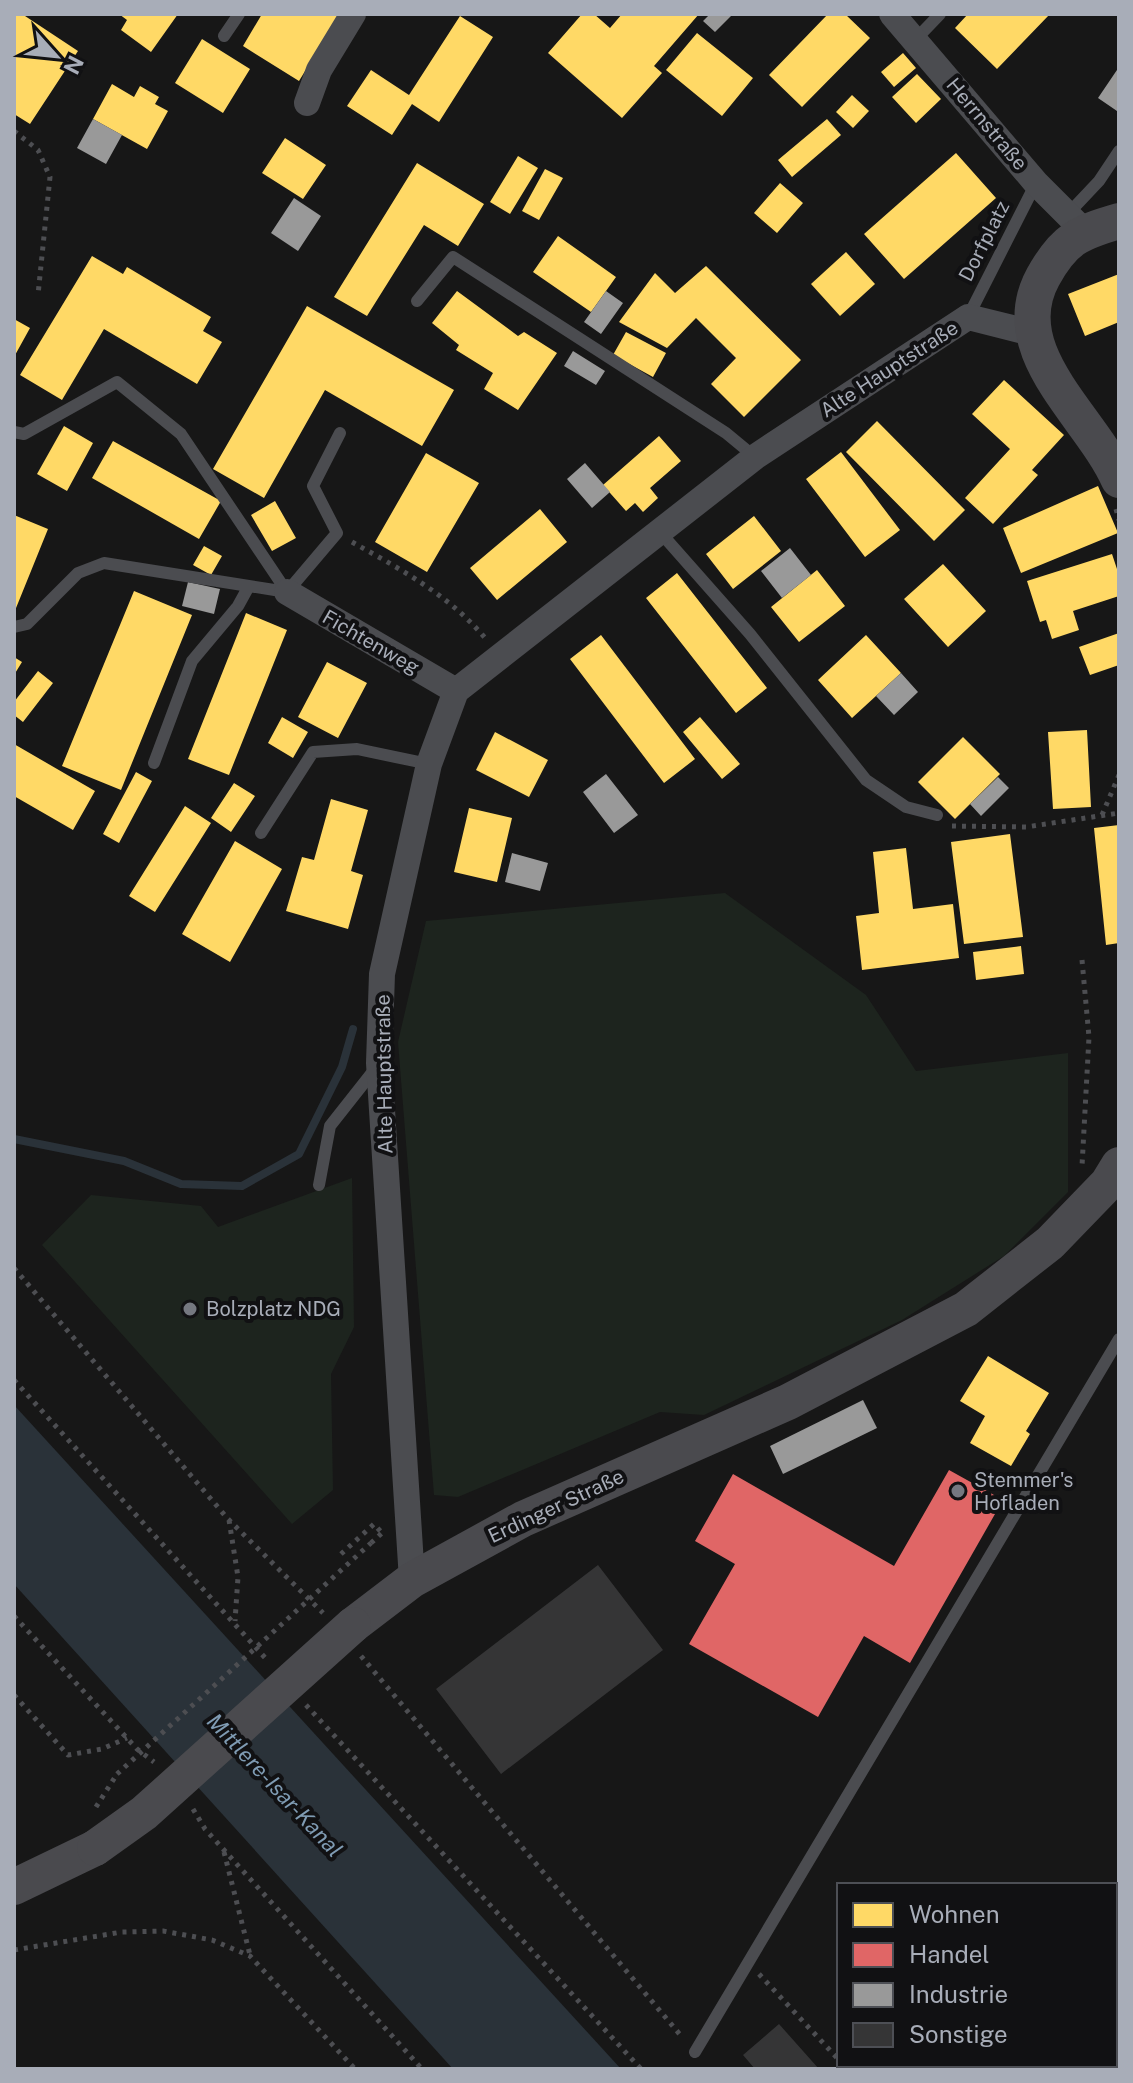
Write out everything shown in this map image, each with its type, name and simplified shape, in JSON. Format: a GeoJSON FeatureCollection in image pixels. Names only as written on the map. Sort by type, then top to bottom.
{"type":"FeatureCollection","features":[{"type":"Feature","properties":{"kind":"street"},"geometry":{"type":"LineString","coordinates":[[307,103],[319,70],[353,14]]}},
{"type":"Feature","properties":{"kind":"street","name":"Herrnstraße"},"geometry":{"type":"LineString","coordinates":[[892,14],[1036,183],[1075,224]]}},
{"type":"Feature","properties":{"kind":"street"},"geometry":{"type":"LineString","coordinates":[[1119,221],[1075,224],[1038,287],[1032,333],[1042,361],[1087,424],[1119,480]]}},
{"type":"Feature","properties":{"kind":"street","name":"Alte Hauptstraße"},"geometry":{"type":"LineString","coordinates":[[412,1580],[379,1063],[382,974],[429,764],[456,691],[499,654],[755,457],[968,317],[1032,333]]}},
{"type":"Feature","properties":{"kind":"street","name":"Fichtenweg"},"geometry":{"type":"LineString","coordinates":[[287,592],[456,691]]}},
{"type":"Feature","properties":{"kind":"street","name":"Erdinger Straße"},"geometry":{"type":"LineString","coordinates":[[14,1887],[95,1848],[144,1813],[353,1625],[412,1580],[523,1519],[788,1402],[966,1309],[1050,1243],[1112,1182]]}},
{"type":"Feature","properties":{"kind":"lane"},"geometry":{"type":"LineString","coordinates":[[224,36],[239,14]]}},
{"type":"Feature","properties":{"kind":"lane"},"geometry":{"type":"LineString","coordinates":[[916,39],[940,14]]}},
{"type":"Feature","properties":{"kind":"lane"},"geometry":{"type":"LineString","coordinates":[[1075,224],[1119,151]]}},
{"type":"Feature","properties":{"kind":"lane","name":"Dorfplatz"},"geometry":{"type":"LineString","coordinates":[[968,317],[1036,183]]}},
{"type":"Feature","properties":{"kind":"lane"},"geometry":{"type":"LineString","coordinates":[[417,301],[453,257],[726,433],[755,457]]}},
{"type":"Feature","properties":{"kind":"lane","name":"Fichtenweg"},"geometry":{"type":"LineString","coordinates":[[14,432],[24,434],[117,382],[181,434],[287,592]]}},
{"type":"Feature","properties":{"kind":"lane"},"geometry":{"type":"LineString","coordinates":[[287,592],[337,533],[313,486],[340,433]]}},
{"type":"Feature","properties":{"kind":"lane"},"geometry":{"type":"LineString","coordinates":[[659,530],[750,634],[866,780],[906,807],[937,815]]}},
{"type":"Feature","properties":{"kind":"lane","name":"Fichtenweg"},"geometry":{"type":"LineString","coordinates":[[14,627],[27,624],[78,573],[104,563],[287,592]]}},
{"type":"Feature","properties":{"kind":"lane"},"geometry":{"type":"LineString","coordinates":[[154,763],[192,661],[238,606],[249,586]]}},
{"type":"Feature","properties":{"kind":"lane"},"geometry":{"type":"LineString","coordinates":[[261,833],[313,752],[357,749],[429,764]]}},
{"type":"Feature","properties":{"kind":"lane"},"geometry":{"type":"LineString","coordinates":[[319,1185],[330,1126],[379,1063]]}},
{"type":"Feature","properties":{"kind":"lane"},"geometry":{"type":"LineString","coordinates":[[695,2052],[1119,1339]]}},
{"type":"Feature","properties":{"kind":"path"},"geometry":{"type":"LineString","coordinates":[[14,131],[38,150],[50,177],[38,295]]}},
{"type":"Feature","properties":{"kind":"path"},"geometry":{"type":"LineString","coordinates":[[337,533],[423,583],[469,618],[499,654]]}},
{"type":"Feature","properties":{"kind":"path"},"geometry":{"type":"LineString","coordinates":[[1102,815],[1119,775]]}},
{"type":"Feature","properties":{"kind":"path"},"geometry":{"type":"LineString","coordinates":[[948,826],[1026,827],[1119,813]]}},
{"type":"Feature","properties":{"kind":"path"},"geometry":{"type":"LineString","coordinates":[[1082,960],[1089,1037],[1081,1157],[1083,1176],[1112,1182]]}},
{"type":"Feature","properties":{"kind":"path"},"geometry":{"type":"LineString","coordinates":[[14,1380],[275,1669]]}},
{"type":"Feature","properties":{"kind":"path"},"geometry":{"type":"LineString","coordinates":[[228,1519],[238,1577],[235,1622]]}},
{"type":"Feature","properties":{"kind":"path"},"geometry":{"type":"LineString","coordinates":[[341,1554],[374,1524],[378,1529]]}},
{"type":"Feature","properties":{"kind":"path"},"geometry":{"type":"LineString","coordinates":[[117,1774],[371,1543]]}},
{"type":"Feature","properties":{"kind":"path"},"geometry":{"type":"LineString","coordinates":[[14,1616],[127,1738],[157,1764]]}},
{"type":"Feature","properties":{"kind":"path"},"geometry":{"type":"LineString","coordinates":[[295,1692],[641,2069]]}},
{"type":"Feature","properties":{"kind":"path"},"geometry":{"type":"LineString","coordinates":[[14,1695],[68,1755],[102,1749],[127,1738]]}},
{"type":"Feature","properties":{"kind":"path"},"geometry":{"type":"LineString","coordinates":[[191,1804],[205,1829],[422,2069]]}},
{"type":"Feature","properties":{"kind":"path"},"geometry":{"type":"LineString","coordinates":[[223,1848],[250,1956]]}},
{"type":"Feature","properties":{"kind":"path"},"geometry":{"type":"LineString","coordinates":[[14,1950],[122,1932],[163,1931],[212,1940],[250,1956],[355,2069]]}},
{"type":"Feature","properties":{"kind":"path"},"geometry":{"type":"LineString","coordinates":[[748,1962],[837,2058]]}},
{"type":"Feature","properties":{"kind":"shaded area"},"geometry":{"type":"Polygon","coordinates":[[[725,893],[866,995],[916,1071],[1068,1053],[1068,1192],[1004,1256],[902,1320],[704,1415],[660,1412],[458,1497],[434,1495],[398,1042],[426,921],[725,893]]]}},
{"type":"Feature","properties":{"kind":"shaded area","name":"Bolzplatz NDG"},"geometry":{"type":"Polygon","coordinates":[[[352,1178],[354,1327],[331,1374],[333,1490],[292,1524],[42,1245],[91,1195],[201,1206],[218,1227],[352,1178]]]}},
{"type":"Feature","properties":{"kind":"water","name":"Mittlere-Isar-Kanal"},"geometry":{"type":"Polygon","coordinates":[[[14,1405],[621,2069],[453,2069],[14,1584],[14,1405]]]}},
{"type":"Feature","properties":{"kind":"building: Wohnen"},"geometry":{"type":"Polygon","coordinates":[[[14,14],[22,14],[78,51],[30,124],[14,114],[14,14]]]}},
{"type":"Feature","properties":{"kind":"building: Wohnen"},"geometry":{"type":"Polygon","coordinates":[[[119,14],[178,14],[151,52],[121,30],[127,20],[119,14]]]}},
{"type":"Feature","properties":{"kind":"building: Wohnen"},"geometry":{"type":"Polygon","coordinates":[[[262,14],[340,14],[299,81],[243,46],[262,14]]]}},
{"type":"Feature","properties":{"kind":"building: Wohnen"},"geometry":{"type":"Polygon","coordinates":[[[582,14],[594,14],[610,28],[622,14],[699,14],[654,66],[662,73],[622,118],[548,53],[582,14]]]}},
{"type":"Feature","properties":{"kind":"building: Wohnen"},"geometry":{"type":"Polygon","coordinates":[[[828,14],[845,14],[870,38],[802,107],[769,75],[828,14]]]}},
{"type":"Feature","properties":{"kind":"building: Wohnen"},"geometry":{"type":"Polygon","coordinates":[[[968,14],[1050,14],[997,69],[955,28],[968,14]]]}},
{"type":"Feature","properties":{"kind":"building: Wohnen"},"geometry":{"type":"Polygon","coordinates":[[[460,16],[493,37],[439,122],[412,104],[392,135],[347,106],[371,70],[409,95],[460,16]]]}},
{"type":"Feature","properties":{"kind":"building: Wohnen"},"geometry":{"type":"Polygon","coordinates":[[[697,33],[753,78],[722,116],[666,70],[697,33]]]}},
{"type":"Feature","properties":{"kind":"building: Wohnen"},"geometry":{"type":"Polygon","coordinates":[[[202,39],[250,69],[223,113],[175,83],[202,39]]]}},
{"type":"Feature","properties":{"kind":"building: Wohnen"},"geometry":{"type":"Polygon","coordinates":[[[903,53],[916,68],[894,87],[881,72],[903,53]]]}},
{"type":"Feature","properties":{"kind":"building: Wohnen"},"geometry":{"type":"Polygon","coordinates":[[[917,74],[941,99],[916,123],[892,97],[917,74]]]}},
{"type":"Feature","properties":{"kind":"building: Wohnen"},"geometry":{"type":"Polygon","coordinates":[[[112,84],[134,97],[140,86],[159,97],[155,104],[168,111],[147,149],[93,119],[112,84]]]}},
{"type":"Feature","properties":{"kind":"building: Wohnen"},"geometry":{"type":"Polygon","coordinates":[[[852,95],[869,111],[853,128],[836,112],[852,95]]]}},
{"type":"Feature","properties":{"kind":"building: Wohnen"},"geometry":{"type":"Polygon","coordinates":[[[827,119],[841,135],[792,177],[778,160],[827,119]]]}},
{"type":"Feature","properties":{"kind":"building: Wohnen"},"geometry":{"type":"Polygon","coordinates":[[[285,138],[326,165],[303,199],[262,173],[285,138]]]}},
{"type":"Feature","properties":{"kind":"building: Wohnen"},"geometry":{"type":"Polygon","coordinates":[[[956,153],[996,198],[904,279],[864,234],[956,153]]]}},
{"type":"Feature","properties":{"kind":"building: Wohnen"},"geometry":{"type":"Polygon","coordinates":[[[518,156],[538,168],[510,214],[490,202],[518,156]]]}},
{"type":"Feature","properties":{"kind":"building: Wohnen"},"geometry":{"type":"Polygon","coordinates":[[[417,163],[484,204],[458,246],[424,225],[367,316],[334,297],[417,163]]]}},
{"type":"Feature","properties":{"kind":"building: Wohnen"},"geometry":{"type":"Polygon","coordinates":[[[545,169],[563,178],[539,220],[522,211],[545,169]]]}},
{"type":"Feature","properties":{"kind":"building: Wohnen"},"geometry":{"type":"Polygon","coordinates":[[[780,183],[803,203],[777,233],[754,213],[780,183]]]}},
{"type":"Feature","properties":{"kind":"building: Wohnen"},"geometry":{"type":"Polygon","coordinates":[[[558,236],[616,277],[591,312],[533,272],[558,236]]]}},
{"type":"Feature","properties":{"kind":"building: Wohnen"},"geometry":{"type":"Polygon","coordinates":[[[846,252],[875,284],[840,316],[811,284],[846,252]]]}},
{"type":"Feature","properties":{"kind":"building: Wohnen"},"geometry":{"type":"Polygon","coordinates":[[[92,256],[123,274],[127,267],[211,317],[203,331],[222,342],[197,384],[104,329],[62,400],[20,375],[92,256]]]}},
{"type":"Feature","properties":{"kind":"building: Wohnen"},"geometry":{"type":"Polygon","coordinates":[[[706,266],[801,360],[744,417],[711,384],[736,358],[696,318],[667,348],[619,322],[655,273],[675,293],[706,266]]]}},
{"type":"Feature","properties":{"kind":"building: Wohnen"},"geometry":{"type":"Polygon","coordinates":[[[1119,274],[1119,322],[1085,336],[1068,294],[1119,274]]]}},
{"type":"Feature","properties":{"kind":"building: Wohnen"},"geometry":{"type":"Polygon","coordinates":[[[457,291],[518,336],[524,332],[557,353],[518,410],[484,389],[493,373],[456,350],[459,345],[432,323],[457,291]]]}},
{"type":"Feature","properties":{"kind":"building: Wohnen"},"geometry":{"type":"Polygon","coordinates":[[[307,306],[454,390],[422,446],[325,390],[264,498],[213,469],[307,306]]]}},
{"type":"Feature","properties":{"kind":"building: Wohnen"},"geometry":{"type":"Polygon","coordinates":[[[14,319],[30,328],[14,357],[14,319]]]}},
{"type":"Feature","properties":{"kind":"building: Wohnen"},"geometry":{"type":"Polygon","coordinates":[[[626,332],[666,353],[653,377],[613,355],[626,332]]]}},
{"type":"Feature","properties":{"kind":"building: Wohnen"},"geometry":{"type":"Polygon","coordinates":[[[1004,380],[1064,435],[1032,470],[1038,475],[993,524],[965,498],[1010,449],[972,414],[1004,380]]]}},
{"type":"Feature","properties":{"kind":"building: Wohnen"},"geometry":{"type":"Polygon","coordinates":[[[877,421],[965,510],[934,541],[846,452],[877,421]]]}},
{"type":"Feature","properties":{"kind":"building: Wohnen"},"geometry":{"type":"Polygon","coordinates":[[[64,426],[93,443],[67,491],[37,474],[64,426]]]}},
{"type":"Feature","properties":{"kind":"building: Wohnen"},"geometry":{"type":"Polygon","coordinates":[[[659,436],[681,461],[650,488],[658,498],[643,512],[635,503],[626,511],[603,485],[659,436]]]}},
{"type":"Feature","properties":{"kind":"building: Wohnen"},"geometry":{"type":"Polygon","coordinates":[[[113,441],[221,501],[199,539],[92,478],[113,441]]]}},
{"type":"Feature","properties":{"kind":"building: Wohnen"},"geometry":{"type":"Polygon","coordinates":[[[841,452],[900,530],[865,557],[806,479],[841,452]]]}},
{"type":"Feature","properties":{"kind":"building: Wohnen"},"geometry":{"type":"Polygon","coordinates":[[[426,453],[479,483],[427,572],[375,542],[426,453]]]}},
{"type":"Feature","properties":{"kind":"building: Wohnen"},"geometry":{"type":"Polygon","coordinates":[[[1098,486],[1118,533],[1021,573],[1003,528],[1098,486]]]}},
{"type":"Feature","properties":{"kind":"building: Wohnen"},"geometry":{"type":"Polygon","coordinates":[[[275,501],[296,538],[272,551],[251,515],[275,501]]]}},
{"type":"Feature","properties":{"kind":"building: Wohnen"},"geometry":{"type":"Polygon","coordinates":[[[540,509],[567,542],[497,600],[470,568],[540,509]]]}},
{"type":"Feature","properties":{"kind":"building: Wohnen"},"geometry":{"type":"Polygon","coordinates":[[[14,515],[48,529],[14,613],[14,515]]]}},
{"type":"Feature","properties":{"kind":"building: Wohnen"},"geometry":{"type":"Polygon","coordinates":[[[754,516],[781,551],[733,589],[706,554],[754,516]]]}},
{"type":"Feature","properties":{"kind":"building: Wohnen"},"geometry":{"type":"Polygon","coordinates":[[[204,546],[222,556],[211,575],[193,565],[204,546]]]}},
{"type":"Feature","properties":{"kind":"building: Wohnen"},"geometry":{"type":"Polygon","coordinates":[[[1112,554],[1119,575],[1119,596],[1073,611],[1079,630],[1052,639],[1046,620],[1040,622],[1027,581],[1112,554]]]}},
{"type":"Feature","properties":{"kind":"building: Wohnen"},"geometry":{"type":"Polygon","coordinates":[[[943,564],[986,611],[948,647],[904,599],[943,564]]]}},
{"type":"Feature","properties":{"kind":"building: Wohnen"},"geometry":{"type":"Polygon","coordinates":[[[817,570],[845,606],[799,642],[771,607],[817,570]]]}},
{"type":"Feature","properties":{"kind":"building: Wohnen"},"geometry":{"type":"Polygon","coordinates":[[[677,573],[767,688],[736,713],[646,598],[677,573]]]}},
{"type":"Feature","properties":{"kind":"building: Wohnen"},"geometry":{"type":"Polygon","coordinates":[[[134,591],[192,615],[121,790],[62,766],[134,591]]]}},
{"type":"Feature","properties":{"kind":"building: Wohnen"},"geometry":{"type":"Polygon","coordinates":[[[246,613],[287,630],[229,775],[188,759],[246,613]]]}},
{"type":"Feature","properties":{"kind":"building: Wohnen"},"geometry":{"type":"Polygon","coordinates":[[[1119,633],[1119,665],[1090,675],[1079,647],[1119,633]]]}},
{"type":"Feature","properties":{"kind":"building: Wohnen"},"geometry":{"type":"Polygon","coordinates":[[[601,635],[695,759],[664,783],[570,659],[601,635]]]}},
{"type":"Feature","properties":{"kind":"building: Wohnen"},"geometry":{"type":"Polygon","coordinates":[[[866,635],[901,673],[852,718],[818,680],[866,635]]]}},
{"type":"Feature","properties":{"kind":"building: Wohnen"},"geometry":{"type":"Polygon","coordinates":[[[14,657],[22,662],[14,675],[14,657]]]}},
{"type":"Feature","properties":{"kind":"building: Wohnen"},"geometry":{"type":"Polygon","coordinates":[[[327,662],[367,683],[338,738],[298,717],[327,662]]]}},
{"type":"Feature","properties":{"kind":"building: Wohnen"},"geometry":{"type":"Polygon","coordinates":[[[38,671],[53,683],[23,722],[14,715],[14,702],[38,671]]]}},
{"type":"Feature","properties":{"kind":"building: Wohnen"},"geometry":{"type":"Polygon","coordinates":[[[282,717],[308,732],[293,758],[268,743],[282,717]]]}},
{"type":"Feature","properties":{"kind":"building: Wohnen"},"geometry":{"type":"Polygon","coordinates":[[[700,717],[740,764],[722,779],[683,732],[700,717]]]}},
{"type":"Feature","properties":{"kind":"building: Wohnen"},"geometry":{"type":"Polygon","coordinates":[[[1087,730],[1091,807],[1053,809],[1048,732],[1087,730]]]}},
{"type":"Feature","properties":{"kind":"building: Wohnen"},"geometry":{"type":"Polygon","coordinates":[[[495,732],[548,760],[529,797],[476,770],[495,732]]]}},
{"type":"Feature","properties":{"kind":"building: Wohnen"},"geometry":{"type":"Polygon","coordinates":[[[963,737],[1000,774],[955,819],[918,782],[963,737]]]}},
{"type":"Feature","properties":{"kind":"building: Wohnen"},"geometry":{"type":"Polygon","coordinates":[[[14,744],[95,791],[73,830],[14,796],[14,744]]]}},
{"type":"Feature","properties":{"kind":"building: Wohnen"},"geometry":{"type":"Polygon","coordinates":[[[136,772],[152,781],[119,843],[103,834],[136,772]]]}},
{"type":"Feature","properties":{"kind":"building: Wohnen"},"geometry":{"type":"Polygon","coordinates":[[[234,783],[255,796],[231,832],[211,818],[234,783]]]}},
{"type":"Feature","properties":{"kind":"building: Wohnen"},"geometry":{"type":"Polygon","coordinates":[[[331,799],[368,810],[351,871],[363,875],[348,929],[286,911],[302,857],[314,860],[331,799]]]}},
{"type":"Feature","properties":{"kind":"building: Wohnen"},"geometry":{"type":"Polygon","coordinates":[[[185,806],[211,823],[155,912],[129,896],[185,806]]]}},
{"type":"Feature","properties":{"kind":"building: Wohnen"},"geometry":{"type":"Polygon","coordinates":[[[469,808],[512,818],[497,882],[454,872],[469,808]]]}},
{"type":"Feature","properties":{"kind":"building: Wohnen"},"geometry":{"type":"Polygon","coordinates":[[[1119,825],[1119,943],[1106,945],[1094,828],[1119,825]]]}},
{"type":"Feature","properties":{"kind":"building: Wohnen"},"geometry":{"type":"Polygon","coordinates":[[[1010,834],[1023,937],[964,944],[951,842],[1010,834]]]}},
{"type":"Feature","properties":{"kind":"building: Wohnen"},"geometry":{"type":"Polygon","coordinates":[[[235,841],[282,869],[230,962],[182,934],[235,841]]]}},
{"type":"Feature","properties":{"kind":"building: Wohnen"},"geometry":{"type":"Polygon","coordinates":[[[906,848],[913,909],[953,904],[959,958],[862,970],[856,916],[879,913],[873,852],[906,848]]]}},
{"type":"Feature","properties":{"kind":"building: Wohnen"},"geometry":{"type":"Polygon","coordinates":[[[1021,946],[1024,974],[976,980],[973,952],[1021,946]]]}},
{"type":"Feature","properties":{"kind":"building: Wohnen"},"geometry":{"type":"Polygon","coordinates":[[[988,1356],[1049,1393],[1026,1431],[1030,1434],[1011,1466],[970,1443],[985,1416],[960,1401],[988,1356]]]}},
{"type":"Feature","properties":{"kind":"building: Handel"},"geometry":{"type":"Polygon","coordinates":[[[949,1470],[1003,1500],[910,1663],[864,1636],[818,1717],[689,1644],[735,1564],[695,1541],[733,1474],[894,1566],[949,1470]]]}},
{"type":"Feature","properties":{"kind":"building: Industrie"},"geometry":{"type":"Polygon","coordinates":[[[710,14],[733,14],[715,32],[703,21],[710,14]]]}},
{"type":"Feature","properties":{"kind":"building: Industrie"},"geometry":{"type":"Polygon","coordinates":[[[1119,67],[1119,109],[1117,111],[1098,98],[1119,67]]]}},
{"type":"Feature","properties":{"kind":"building: Industrie"},"geometry":{"type":"Polygon","coordinates":[[[93,119],[122,135],[106,164],[77,148],[93,119]]]}},
{"type":"Feature","properties":{"kind":"building: Industrie"},"geometry":{"type":"Polygon","coordinates":[[[294,198],[321,216],[298,251],[271,233],[294,198]]]}},
{"type":"Feature","properties":{"kind":"building: Industrie"},"geometry":{"type":"Polygon","coordinates":[[[606,291],[623,303],[601,334],[584,322],[606,291]]]}},
{"type":"Feature","properties":{"kind":"building: Industrie"},"geometry":{"type":"Polygon","coordinates":[[[573,351],[605,371],[596,385],[564,366],[573,351]]]}},
{"type":"Feature","properties":{"kind":"building: Industrie"},"geometry":{"type":"Polygon","coordinates":[[[585,463],[610,492],[592,508],[567,479],[585,463]]]}},
{"type":"Feature","properties":{"kind":"building: Industrie"},"geometry":{"type":"Polygon","coordinates":[[[790,548],[811,575],[782,598],[761,571],[790,548]]]}},
{"type":"Feature","properties":{"kind":"building: Industrie"},"geometry":{"type":"Polygon","coordinates":[[[188,582],[220,589],[214,614],[182,606],[188,582]]]}},
{"type":"Feature","properties":{"kind":"building: Industrie"},"geometry":{"type":"Polygon","coordinates":[[[901,673],[918,692],[894,715],[876,696],[901,673]]]}},
{"type":"Feature","properties":{"kind":"building: Industrie"},"geometry":{"type":"Polygon","coordinates":[[[606,774],[638,815],[614,833],[583,792],[606,774]]]}},
{"type":"Feature","properties":{"kind":"building: Industrie"},"geometry":{"type":"Polygon","coordinates":[[[998,777],[1009,788],[981,816],[970,804],[998,777]]]}},
{"type":"Feature","properties":{"kind":"building: Industrie"},"geometry":{"type":"Polygon","coordinates":[[[512,853],[548,863],[540,891],[505,882],[512,853]]]}},
{"type":"Feature","properties":{"kind":"building: Industrie"},"geometry":{"type":"Polygon","coordinates":[[[863,1400],[877,1428],[783,1474],[770,1446],[863,1400]]]}},
{"type":"Feature","properties":{"kind":"building: Sonstige"},"geometry":{"type":"Polygon","coordinates":[[[598,1565],[663,1650],[501,1774],[436,1689],[598,1565]]]}},
{"type":"Feature","properties":{"kind":"building: Sonstige"},"geometry":{"type":"Polygon","coordinates":[[[779,2024],[819,2069],[755,2069],[743,2055],[779,2024]]]}},
{"type":"Feature","properties":{"kind":"waterway"},"geometry":{"type":"LineString","coordinates":[[14,1139],[124,1161],[181,1184],[242,1186],[299,1154],[342,1067],[353,1029]]}},
{"type":"Feature","properties":{"kind":"place","name":"Bolzplatz NDG"},"geometry":{"type":"Point","coordinates":[190,1309]}},
{"type":"Feature","properties":{"kind":"place","name":"Stemmer's Hofladen"},"geometry":{"type":"Point","coordinates":[958,1491]}}]}
